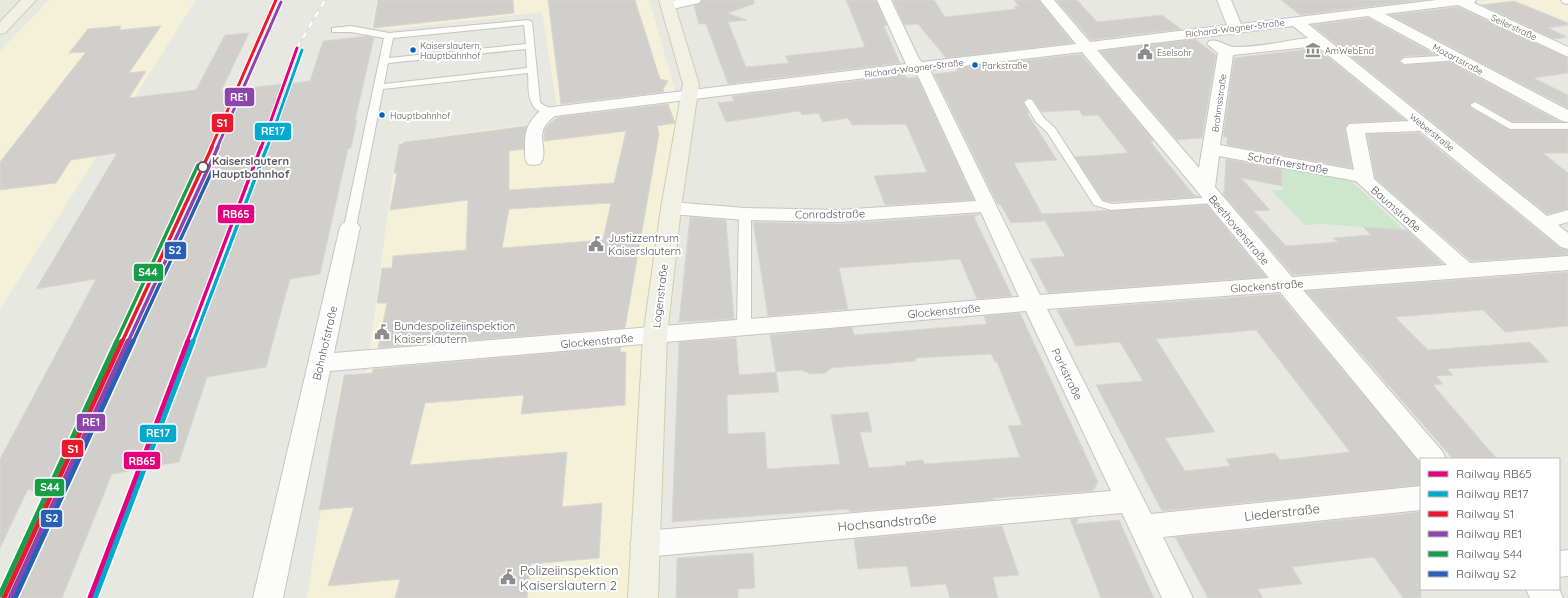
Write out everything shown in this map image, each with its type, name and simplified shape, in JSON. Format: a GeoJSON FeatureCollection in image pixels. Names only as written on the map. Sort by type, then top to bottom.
{"type":"FeatureCollection","features":[{"type":"Feature","properties":{"kind":"main road"},"geometry":{"type":"LineString","coordinates":[[0,30],[29,0]]}},
{"type":"Feature","properties":{"kind":"main road","name":"Logenstraße"},"geometry":{"type":"LineString","coordinates":[[643,598],[655,336],[671,208],[689,95],[689,73],[674,19],[667,3]]}},
{"type":"Feature","properties":{"kind":"street"},"geometry":{"type":"LineString","coordinates":[[667,3],[694,0]]}},
{"type":"Feature","properties":{"kind":"street","name":"Parkstraße"},"geometry":{"type":"LineString","coordinates":[[884,0],[912,61],[925,74],[1033,303],[1178,598]]}},
{"type":"Feature","properties":{"kind":"street","name":"Beethovenstraße"},"geometry":{"type":"LineString","coordinates":[[1047,0],[1432,458]]}},
{"type":"Feature","properties":{"kind":"street"},"geometry":{"type":"LineString","coordinates":[[1224,0],[1235,27]]}},
{"type":"Feature","properties":{"kind":"street","name":"Mozartstraße"},"geometry":{"type":"LineString","coordinates":[[1347,0],[1568,117]]}},
{"type":"Feature","properties":{"kind":"street","name":"Richard-Wagner-Straße"},"geometry":{"type":"LineString","coordinates":[[550,112],[1087,47],[1235,27],[1464,1]]}},
{"type":"Feature","properties":{"kind":"street","name":"Seilerstraße"},"geometry":{"type":"LineString","coordinates":[[1464,1],[1568,53]]}},
{"type":"Feature","properties":{"kind":"street","name":"Weberstraße"},"geometry":{"type":"LineString","coordinates":[[1296,21],[1568,243]]}},
{"type":"Feature","properties":{"kind":"street"},"geometry":{"type":"LineString","coordinates":[[1197,32],[1219,48],[1226,51]]}},
{"type":"Feature","properties":{"kind":"street","name":"Richard-Wagner-Straße"},"geometry":{"type":"LineString","coordinates":[[1226,51],[1241,51],[1321,42]]}},
{"type":"Feature","properties":{"kind":"street","name":"Brahmsstraße"},"geometry":{"type":"LineString","coordinates":[[1210,195],[1212,150],[1226,51]]}},
{"type":"Feature","properties":{"kind":"street"},"geometry":{"type":"LineString","coordinates":[[534,160],[534,127],[538,119],[550,112]]}},
{"type":"Feature","properties":{"kind":"street","name":"Baumstraße"},"geometry":{"type":"LineString","coordinates":[[1424,126],[1355,128],[1365,181],[1466,271]]}},
{"type":"Feature","properties":{"kind":"street","name":"Schaffnerstraße"},"geometry":{"type":"LineString","coordinates":[[1212,150],[1364,177]]}},
{"type":"Feature","properties":{"kind":"street","name":"Conradstraße"},"geometry":{"type":"LineString","coordinates":[[671,208],[744,214],[838,216],[988,206]]}},
{"type":"Feature","properties":{"kind":"street"},"geometry":{"type":"LineString","coordinates":[[1543,223],[1568,216]]}},
{"type":"Feature","properties":{"kind":"street","name":"Bahnhofstraße"},"geometry":{"type":"LineString","coordinates":[[268,598],[350,227]]}},
{"type":"Feature","properties":{"kind":"street","name":"Glockenstraße"},"geometry":{"type":"LineString","coordinates":[[320,363],[1033,303],[1568,263]]}},
{"type":"Feature","properties":{"kind":"street","name":"Liederstraße"},"geometry":{"type":"LineString","coordinates":[[1143,527],[1420,498]]}},
{"type":"Feature","properties":{"kind":"street","name":"Hochsandstraße"},"geometry":{"type":"LineString","coordinates":[[646,544],[1130,501]]}},
{"type":"Feature","properties":{"kind":"street"},"geometry":{"type":"LineString","coordinates":[[1542,590],[1548,598]]}},
{"type":"Feature","properties":{"kind":"lane"},"geometry":{"type":"LineString","coordinates":[[335,30],[351,28],[389,36],[528,22],[535,102],[540,108],[550,112]]}},
{"type":"Feature","properties":{"kind":"lane","name":"Bahnhofstraße"},"geometry":{"type":"LineString","coordinates":[[350,227],[389,36]]}},
{"type":"Feature","properties":{"kind":"lane"},"geometry":{"type":"LineString","coordinates":[[384,59],[529,44]]}},
{"type":"Feature","properties":{"kind":"lane"},"geometry":{"type":"LineString","coordinates":[[1404,61],[1457,58]]}},
{"type":"Feature","properties":{"kind":"lane"},"geometry":{"type":"LineString","coordinates":[[378,87],[531,70]]}},
{"type":"Feature","properties":{"kind":"lane"},"geometry":{"type":"LineString","coordinates":[[1029,102],[1040,120],[1051,130],[1098,203],[1111,207],[1210,195]]}},
{"type":"Feature","properties":{"kind":"lane"},"geometry":{"type":"LineString","coordinates":[[1475,105],[1510,126],[1568,126]]}},
{"type":"Feature","properties":{"kind":"lane"},"geometry":{"type":"LineString","coordinates":[[744,214],[744,328]]}},
{"type":"Feature","properties":{"kind":"shaded area"},"geometry":{"type":"Polygon","coordinates":[[[49,0],[196,0],[0,309],[0,51],[49,0]]]}},
{"type":"Feature","properties":{"kind":"shaded area"},"geometry":{"type":"Polygon","coordinates":[[[377,0],[649,0],[680,108],[633,598],[307,598],[342,375],[367,371],[393,174],[399,142],[559,120],[542,12],[394,29],[371,28],[377,0]]]}},
{"type":"Feature","properties":{"kind":"shaded area"},"geometry":{"type":"Polygon","coordinates":[[[1493,0],[1568,0],[1568,24],[1475,2],[1493,0]]]}},
{"type":"Feature","properties":{"kind":"green space"},"geometry":{"type":"Polygon","coordinates":[[[1282,167],[1348,178],[1404,230],[1323,224],[1305,225],[1271,190],[1283,190],[1282,167]]]}},
{"type":"Feature","properties":{"kind":"building"},"geometry":{"type":"Polygon","coordinates":[[[378,0],[513,0],[514,13],[373,28],[378,0]]]}},
{"type":"Feature","properties":{"kind":"building"},"geometry":{"type":"Polygon","coordinates":[[[548,0],[635,0],[660,79],[668,81],[663,89],[664,92],[561,104],[548,0]]]}},
{"type":"Feature","properties":{"kind":"building"},"geometry":{"type":"Polygon","coordinates":[[[702,0],[754,0],[754,4],[727,13],[747,20],[728,22],[746,67],[789,63],[785,56],[865,47],[846,0],[876,0],[887,25],[884,26],[900,63],[728,84],[706,24],[699,24],[694,6],[699,4],[702,0]]]}},
{"type":"Feature","properties":{"kind":"building"},"geometry":{"type":"Polygon","coordinates":[[[893,0],[934,0],[945,17],[1016,9],[1014,6],[1019,6],[1014,0],[1039,0],[1073,43],[946,58],[918,24],[904,25],[893,0]]]}},
{"type":"Feature","properties":{"kind":"building"},"geometry":{"type":"Polygon","coordinates":[[[1056,0],[1077,0],[1097,22],[1162,15],[1181,29],[1091,40],[1056,0]]]}},
{"type":"Feature","properties":{"kind":"building"},"geometry":{"type":"Polygon","coordinates":[[[1281,0],[1424,0],[1300,15],[1281,0]]]}},
{"type":"Feature","properties":{"kind":"building"},"geometry":{"type":"Polygon","coordinates":[[[1514,1],[1568,23],[1568,25],[1548,28],[1567,37],[1554,39],[1482,5],[1514,1]]]}},
{"type":"Feature","properties":{"kind":"building"},"geometry":{"type":"Polygon","coordinates":[[[1458,7],[1568,58],[1568,73],[1534,78],[1568,95],[1568,108],[1390,15],[1458,7]]]}},
{"type":"Feature","properties":{"kind":"building"},"geometry":{"type":"Polygon","coordinates":[[[1368,18],[1436,55],[1404,56],[1398,61],[1403,65],[1450,62],[1560,122],[1512,122],[1476,101],[1469,105],[1471,108],[1510,130],[1568,130],[1568,153],[1543,153],[1568,173],[1568,209],[1547,214],[1312,25],[1368,18]]]}},
{"type":"Feature","properties":{"kind":"building"},"geometry":{"type":"Polygon","coordinates":[[[121,26],[119,30],[161,26],[129,73],[146,71],[129,98],[196,90],[225,35],[249,33],[221,91],[310,81],[323,41],[367,36],[374,38],[355,120],[357,120],[351,148],[348,149],[320,274],[290,279],[266,367],[207,377],[179,462],[112,474],[62,598],[14,598],[57,503],[28,489],[0,548],[0,459],[96,279],[36,289],[117,153],[71,160],[56,183],[0,190],[0,162],[86,52],[69,53],[88,29],[121,26]]]}},
{"type":"Feature","properties":{"kind":"building"},"geometry":{"type":"Polygon","coordinates":[[[1195,39],[1216,55],[1202,138],[1177,140],[1100,51],[1195,39]]]}},
{"type":"Feature","properties":{"kind":"building"},"geometry":{"type":"Polygon","coordinates":[[[1317,48],[1405,120],[1348,123],[1345,128],[1352,168],[1227,145],[1227,137],[1223,137],[1234,58],[1317,48]]]}},
{"type":"Feature","properties":{"kind":"building"},"geometry":{"type":"Polygon","coordinates":[[[1081,54],[1154,141],[1150,141],[1194,195],[1200,197],[1112,202],[1103,200],[1075,157],[1128,153],[1098,115],[1083,116],[1079,110],[1042,112],[1033,99],[1028,98],[1023,102],[1029,113],[1027,113],[1057,160],[1014,163],[1042,214],[1207,205],[1266,277],[1048,293],[1030,259],[1065,256],[1045,221],[1011,223],[1000,204],[998,205],[934,74],[958,71],[955,68],[1081,54]]]}},
{"type":"Feature","properties":{"kind":"building"},"geometry":{"type":"Polygon","coordinates":[[[905,75],[907,78],[917,77],[974,200],[885,205],[874,176],[927,172],[906,124],[852,125],[848,118],[823,122],[818,113],[802,115],[800,111],[726,122],[718,103],[734,101],[732,96],[905,75]]]}},
{"type":"Feature","properties":{"kind":"building","name":"Justizzentrum Kaiserslautern"},"geometry":{"type":"Polygon","coordinates":[[[668,104],[675,123],[657,126],[659,134],[625,328],[378,348],[387,303],[377,303],[382,268],[392,268],[393,256],[466,250],[468,200],[390,210],[397,173],[394,173],[399,145],[405,142],[527,126],[524,149],[509,151],[509,190],[614,183],[626,131],[544,141],[545,129],[558,117],[668,104]],[[611,203],[509,209],[502,248],[603,240],[611,203]]]}},
{"type":"Feature","properties":{"kind":"building"},"geometry":{"type":"Polygon","coordinates":[[[1419,133],[1560,248],[1568,250],[1568,255],[1471,261],[1375,178],[1367,134],[1419,133]]]}},
{"type":"Feature","properties":{"kind":"building"},"geometry":{"type":"Polygon","coordinates":[[[1226,159],[1282,169],[1282,186],[1241,178],[1270,210],[1254,211],[1286,246],[1338,242],[1333,238],[1371,235],[1363,227],[1407,230],[1443,264],[1293,275],[1222,193],[1224,193],[1226,159]]]}},
{"type":"Feature","properties":{"kind":"building"},"geometry":{"type":"Polygon","coordinates":[[[980,214],[974,217],[1012,296],[977,299],[960,259],[839,268],[848,309],[768,316],[753,222],[838,224],[980,214]]]}},
{"type":"Feature","properties":{"kind":"building"},"geometry":{"type":"Polygon","coordinates":[[[690,217],[726,220],[734,319],[679,322],[690,217]]]}},
{"type":"Feature","properties":{"kind":"building"},"geometry":{"type":"Polygon","coordinates":[[[1568,272],[1568,326],[1505,332],[1483,310],[1395,317],[1428,350],[1530,342],[1549,362],[1447,369],[1453,375],[1436,376],[1443,384],[1433,385],[1496,458],[1452,458],[1306,291],[1568,272]]]}},
{"type":"Feature","properties":{"kind":"building"},"geometry":{"type":"Polygon","coordinates":[[[1279,294],[1420,463],[1420,485],[1162,511],[1096,385],[1143,381],[1120,342],[1076,346],[1057,310],[1279,294]],[[1256,330],[1156,339],[1215,432],[1165,438],[1185,471],[1230,466],[1226,459],[1275,453],[1280,460],[1350,452],[1256,330]]]}},
{"type":"Feature","properties":{"kind":"building"},"geometry":{"type":"Polygon","coordinates":[[[1020,313],[1098,482],[1093,491],[993,498],[994,500],[849,512],[849,509],[672,522],[679,342],[736,338],[739,375],[776,372],[770,335],[852,327],[854,335],[987,324],[984,316],[1020,313]],[[991,354],[915,358],[916,361],[831,368],[825,373],[810,374],[802,370],[776,372],[779,392],[727,395],[728,434],[765,432],[767,469],[840,464],[831,415],[868,412],[872,432],[860,432],[869,468],[906,465],[905,462],[923,460],[924,464],[1020,457],[1008,426],[1022,425],[997,362],[995,362],[991,354]]]}},
{"type":"Feature","properties":{"kind":"building"},"geometry":{"type":"Polygon","coordinates":[[[621,347],[620,352],[626,352],[625,405],[521,414],[524,395],[425,403],[410,465],[567,452],[562,507],[602,503],[599,558],[531,564],[527,598],[395,598],[400,579],[328,586],[354,507],[319,510],[344,375],[372,373],[373,369],[621,347]]]}},
{"type":"Feature","properties":{"kind":"building"},"geometry":{"type":"Polygon","coordinates":[[[1420,512],[1421,598],[1403,598],[1374,557],[1292,567],[1302,584],[1258,589],[1263,598],[1208,598],[1175,537],[1420,512]]]}},
{"type":"Feature","properties":{"kind":"building"},"geometry":{"type":"Polygon","coordinates":[[[1079,518],[1076,524],[1119,520],[1154,598],[1101,598],[1070,519],[1079,518]]]}},
{"type":"Feature","properties":{"kind":"building"},"geometry":{"type":"Polygon","coordinates":[[[1002,526],[1019,575],[993,577],[998,598],[950,598],[946,584],[911,587],[907,566],[858,569],[854,539],[1002,526]]]}},
{"type":"Feature","properties":{"kind":"building"},"geometry":{"type":"Polygon","coordinates":[[[753,553],[755,588],[738,589],[738,598],[676,598],[677,558],[753,553]]]}},
{"type":"Feature","properties":{"kind":"railway"},"geometry":{"type":"LineString","coordinates":[[297,48],[325,0]]}},
{"type":"Feature","properties":{"kind":"rail line","name":"S1"},"geometry":{"type":"LineString","coordinates":[[4,598],[203,167],[276,0]]}},
{"type":"Feature","properties":{"kind":"rail line","name":"RE1"},"geometry":{"type":"LineString","coordinates":[[10,598],[208,169],[281,2]]}},
{"type":"Feature","properties":{"kind":"rail line","name":"RB65"},"geometry":{"type":"LineString","coordinates":[[90,598],[260,151],[297,48]]}},
{"type":"Feature","properties":{"kind":"rail line","name":"RE17"},"geometry":{"type":"LineString","coordinates":[[95,598],[265,153],[302,50]]}},
{"type":"Feature","properties":{"kind":"rail line","name":"S44"},"geometry":{"type":"LineString","coordinates":[[0,595],[198,165]]}},
{"type":"Feature","properties":{"kind":"rail line","name":"S2"},"geometry":{"type":"LineString","coordinates":[[15,598],[212,171]]}},
{"type":"Feature","properties":{"kind":"place","name":"Kaiserslautern, Hauptbahnhof"},"geometry":{"type":"Point","coordinates":[413,50]}},
{"type":"Feature","properties":{"kind":"place","name":"AmWebEnd"},"geometry":{"type":"Point","coordinates":[1313,50]}},
{"type":"Feature","properties":{"kind":"place","name":"Eselsohr"},"geometry":{"type":"Point","coordinates":[1145,52]}},
{"type":"Feature","properties":{"kind":"place","name":"Parkstraße"},"geometry":{"type":"Point","coordinates":[975,65]}},
{"type":"Feature","properties":{"kind":"place","name":"Hauptbahnhof"},"geometry":{"type":"Point","coordinates":[382,115]}},
{"type":"Feature","properties":{"kind":"place","name":"Kaiserslautern Hauptbahnhof"},"geometry":{"type":"Point","coordinates":[203,167]}},
{"type":"Feature","properties":{"kind":"place","name":"Justizzentrum Kaiserslautern"},"geometry":{"type":"Point","coordinates":[596,244]}},
{"type":"Feature","properties":{"kind":"place","name":"Bundespolizeiinspektion Kaiserslautern"},"geometry":{"type":"Point","coordinates":[382,332]}},
{"type":"Feature","properties":{"kind":"place","name":"Polizeiinspektion Kaiserslautern 2"},"geometry":{"type":"Point","coordinates":[508,577]}}]}
